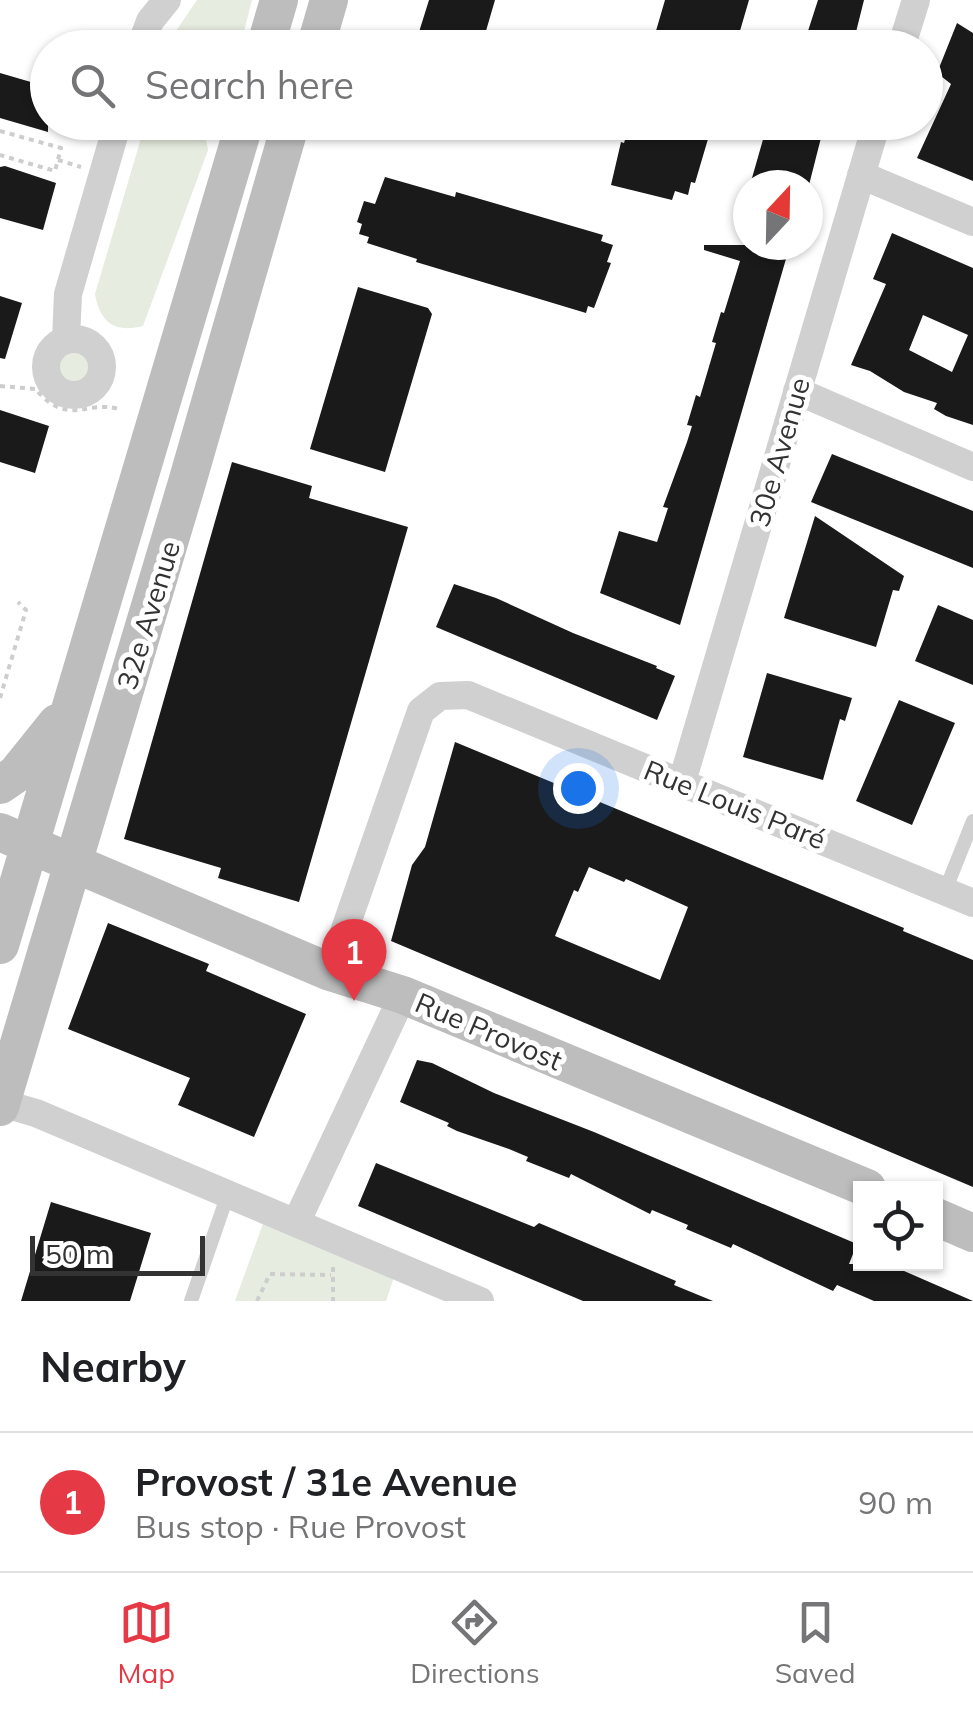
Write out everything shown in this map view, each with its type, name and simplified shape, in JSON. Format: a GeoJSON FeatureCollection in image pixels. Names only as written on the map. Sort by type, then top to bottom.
{"type":"FeatureCollection","features":[{"type":"Feature","properties":{"kind":"main road"},"geometry":{"type":"LineString","coordinates":[[270,30],[279,0]]}},
{"type":"Feature","properties":{"kind":"main road"},"geometry":{"type":"LineString","coordinates":[[321,30],[330,0]]}},
{"type":"Feature","properties":{"kind":"main road","name":"32e Avenue"},"geometry":{"type":"LineString","coordinates":[[0,945],[15,838],[71,705],[240,140]]}},
{"type":"Feature","properties":{"kind":"main road","name":"32e Avenue"},"geometry":{"type":"LineString","coordinates":[[1,1105],[283,140]]}},
{"type":"Feature","properties":{"kind":"main road"},"geometry":{"type":"LineString","coordinates":[[0,784],[16,774],[71,705]]}},
{"type":"Feature","properties":{"kind":"main road","name":"Rue Provost"},"geometry":{"type":"LineString","coordinates":[[15,838],[330,972],[403,996],[853,1182]]}},
{"type":"Feature","properties":{"kind":"main road"},"geometry":{"type":"LineString","coordinates":[[943,1220],[973,1233]]}},
{"type":"Feature","properties":{"kind":"street"},"geometry":{"type":"LineString","coordinates":[[147,30],[167,0]]}},
{"type":"Feature","properties":{"kind":"street"},"geometry":{"type":"LineString","coordinates":[[907,30],[916,0]]}},
{"type":"Feature","properties":{"kind":"street"},"geometry":{"type":"LineString","coordinates":[[66,339],[68,294],[113,140]]}},
{"type":"Feature","properties":{"kind":"street","name":"30e Avenue"},"geometry":{"type":"LineString","coordinates":[[682,782],[872,140]]}},
{"type":"Feature","properties":{"kind":"street"},"geometry":{"type":"LineString","coordinates":[[861,176],[973,222]]}},
{"type":"Feature","properties":{"kind":"street"},"geometry":{"type":"LineString","coordinates":[[797,391],[973,467]]}},
{"type":"Feature","properties":{"kind":"street","name":"Rue Louis Paré"},"geometry":{"type":"LineString","coordinates":[[330,972],[421,711],[440,696],[468,695],[973,902]]}},
{"type":"Feature","properties":{"kind":"street"},"geometry":{"type":"LineString","coordinates":[[296,1222],[403,996]]}},
{"type":"Feature","properties":{"kind":"street"},"geometry":{"type":"LineString","coordinates":[[1,1105],[36,1112],[480,1301]]}},
{"type":"Feature","properties":{"kind":"lane"},"geometry":{"type":"LineString","coordinates":[[945,891],[973,820]]}},
{"type":"Feature","properties":{"kind":"lane"},"geometry":{"type":"LineString","coordinates":[[192,1301],[228,1194]]}},
{"type":"Feature","properties":{"kind":"path"},"geometry":{"type":"LineString","coordinates":[[0,131],[30,139]]}},
{"type":"Feature","properties":{"kind":"path"},"geometry":{"type":"LineString","coordinates":[[0,155],[55,171],[61,148],[32,140]]}},
{"type":"Feature","properties":{"kind":"path"},"geometry":{"type":"LineString","coordinates":[[58,160],[85,168]]}},
{"type":"Feature","properties":{"kind":"path"},"geometry":{"type":"LineString","coordinates":[[0,386],[37,390],[64,410],[76,413],[98,403],[119,408]]}},
{"type":"Feature","properties":{"kind":"path"},"geometry":{"type":"LineString","coordinates":[[0,698],[26,610],[18,602]]}},
{"type":"Feature","properties":{"kind":"path"},"geometry":{"type":"LineString","coordinates":[[333,1301],[331,1276],[338,1258]]}},
{"type":"Feature","properties":{"kind":"path"},"geometry":{"type":"LineString","coordinates":[[257,1301],[270,1274],[331,1276]]}},
{"type":"Feature","properties":{"kind":"shaded area"},"geometry":{"type":"Polygon","coordinates":[[[197,0],[252,0],[244,30],[177,30],[197,0]]]}},
{"type":"Feature","properties":{"kind":"shaded area"},"geometry":{"type":"Polygon","coordinates":[[[140,140],[206,140],[208,150],[143,326],[124,328],[110,323],[95,294],[140,140]]]}},
{"type":"Feature","properties":{"kind":"shaded area"},"geometry":{"type":"Polygon","coordinates":[[[74,349],[86,354],[91,366],[86,378],[74,383],[62,378],[57,366],[62,354],[74,349]]]}},
{"type":"Feature","properties":{"kind":"shaded area"},"geometry":{"type":"Polygon","coordinates":[[[265,1218],[395,1274],[386,1301],[235,1301],[265,1218]]]}},
{"type":"Feature","properties":{"kind":"building"},"geometry":{"type":"Polygon","coordinates":[[[429,0],[495,0],[486,30],[420,30],[429,0]]]}},
{"type":"Feature","properties":{"kind":"building"},"geometry":{"type":"Polygon","coordinates":[[[665,0],[749,0],[740,30],[656,30],[665,0]]]}},
{"type":"Feature","properties":{"kind":"building"},"geometry":{"type":"Polygon","coordinates":[[[818,0],[864,0],[856,30],[808,30],[818,0]]]}},
{"type":"Feature","properties":{"kind":"building"},"geometry":{"type":"Polygon","coordinates":[[[957,23],[973,33],[973,181],[917,158],[925,140],[943,140],[943,101],[951,84],[943,78],[943,58],[957,23]]]}},
{"type":"Feature","properties":{"kind":"building"},"geometry":{"type":"Polygon","coordinates":[[[0,73],[30,82],[30,127],[0,118],[0,73]]]}},
{"type":"Feature","properties":{"kind":"building"},"geometry":{"type":"Polygon","coordinates":[[[708,140],[688,195],[675,191],[672,200],[611,185],[621,142],[708,140]]]}},
{"type":"Feature","properties":{"kind":"building"},"geometry":{"type":"Polygon","coordinates":[[[763,140],[820,140],[813,170],[754,170],[763,140]]]}},
{"type":"Feature","properties":{"kind":"building"},"geometry":{"type":"Polygon","coordinates":[[[0,167],[56,183],[43,230],[0,218],[0,167]]]}},
{"type":"Feature","properties":{"kind":"building"},"geometry":{"type":"Polygon","coordinates":[[[385,177],[455,197],[456,192],[603,235],[601,241],[613,245],[607,262],[611,263],[594,308],[588,306],[586,313],[416,262],[417,259],[367,243],[369,237],[359,234],[362,224],[357,222],[364,201],[375,204],[385,177]]]}},
{"type":"Feature","properties":{"kind":"building"},"geometry":{"type":"Polygon","coordinates":[[[892,233],[973,268],[973,425],[934,409],[937,403],[904,392],[870,371],[851,365],[886,284],[873,279],[892,233]],[[923,315],[909,350],[952,372],[968,335],[923,315]]]}},
{"type":"Feature","properties":{"kind":"building"},"geometry":{"type":"Polygon","coordinates":[[[704,245],[733,245],[733,259],[704,250],[704,245]]]}},
{"type":"Feature","properties":{"kind":"building"},"geometry":{"type":"Polygon","coordinates":[[[737,260],[786,260],[680,625],[600,593],[619,531],[657,542],[668,508],[663,507],[692,426],[687,425],[696,395],[700,397],[716,343],[712,342],[740,261],[737,260]]]}},
{"type":"Feature","properties":{"kind":"building"},"geometry":{"type":"Polygon","coordinates":[[[358,287],[428,308],[432,314],[385,472],[310,449],[358,287]]]}},
{"type":"Feature","properties":{"kind":"building"},"geometry":{"type":"Polygon","coordinates":[[[0,296],[22,303],[5,359],[0,358],[0,296]]]}},
{"type":"Feature","properties":{"kind":"building"},"geometry":{"type":"Polygon","coordinates":[[[0,410],[49,426],[35,473],[0,462],[0,410]]]}},
{"type":"Feature","properties":{"kind":"building"},"geometry":{"type":"Polygon","coordinates":[[[832,454],[973,511],[973,568],[811,502],[832,454]]]}},
{"type":"Feature","properties":{"kind":"building"},"geometry":{"type":"Polygon","coordinates":[[[232,462],[312,486],[309,498],[408,527],[299,902],[218,878],[221,868],[124,839],[232,462]]]}},
{"type":"Feature","properties":{"kind":"building"},"geometry":{"type":"Polygon","coordinates":[[[815,516],[904,576],[899,591],[893,590],[876,647],[784,618],[815,516]]]}},
{"type":"Feature","properties":{"kind":"building"},"geometry":{"type":"Polygon","coordinates":[[[454,584],[496,598],[675,676],[657,720],[436,627],[454,584]]]}},
{"type":"Feature","properties":{"kind":"building"},"geometry":{"type":"Polygon","coordinates":[[[938,605],[973,620],[973,685],[915,661],[938,605]]]}},
{"type":"Feature","properties":{"kind":"building"},"geometry":{"type":"Polygon","coordinates":[[[767,673],[852,698],[845,721],[840,719],[823,780],[743,757],[767,673]]]}},
{"type":"Feature","properties":{"kind":"building"},"geometry":{"type":"Polygon","coordinates":[[[899,700],[955,723],[912,825],[856,801],[899,700]]]}},
{"type":"Feature","properties":{"kind":"building"},"geometry":{"type":"Polygon","coordinates":[[[455,742],[973,960],[973,1187],[391,941],[412,865],[425,847],[455,742]],[[589,867],[578,892],[574,890],[555,936],[660,980],[688,907],[626,879],[624,882],[589,867]]]}},
{"type":"Feature","properties":{"kind":"building"},"geometry":{"type":"Polygon","coordinates":[[[108,923],[209,964],[206,971],[306,1014],[254,1137],[178,1105],[190,1078],[68,1029],[108,923]]]}},
{"type":"Feature","properties":{"kind":"building"},"geometry":{"type":"Polygon","coordinates":[[[417,1060],[432,1063],[494,1093],[853,1242],[849,1264],[853,1264],[853,1271],[904,1271],[973,1301],[874,1301],[837,1285],[833,1291],[733,1244],[731,1248],[686,1229],[688,1225],[652,1210],[650,1214],[571,1174],[569,1178],[526,1161],[528,1157],[509,1149],[457,1131],[447,1126],[449,1123],[400,1102],[417,1060]]]}},
{"type":"Feature","properties":{"kind":"building"},"geometry":{"type":"Polygon","coordinates":[[[376,1163],[534,1227],[539,1223],[676,1281],[674,1285],[713,1301],[583,1301],[358,1206],[376,1163]]]}},
{"type":"Feature","properties":{"kind":"building"},"geometry":{"type":"Polygon","coordinates":[[[51,1202],[151,1233],[130,1301],[21,1301],[51,1202]]]}},
{"type":"Feature","properties":{"kind":"place","name":"Provost / 31e Avenue"},"geometry":{"type":"Point","coordinates":[354,1001]}}]}
